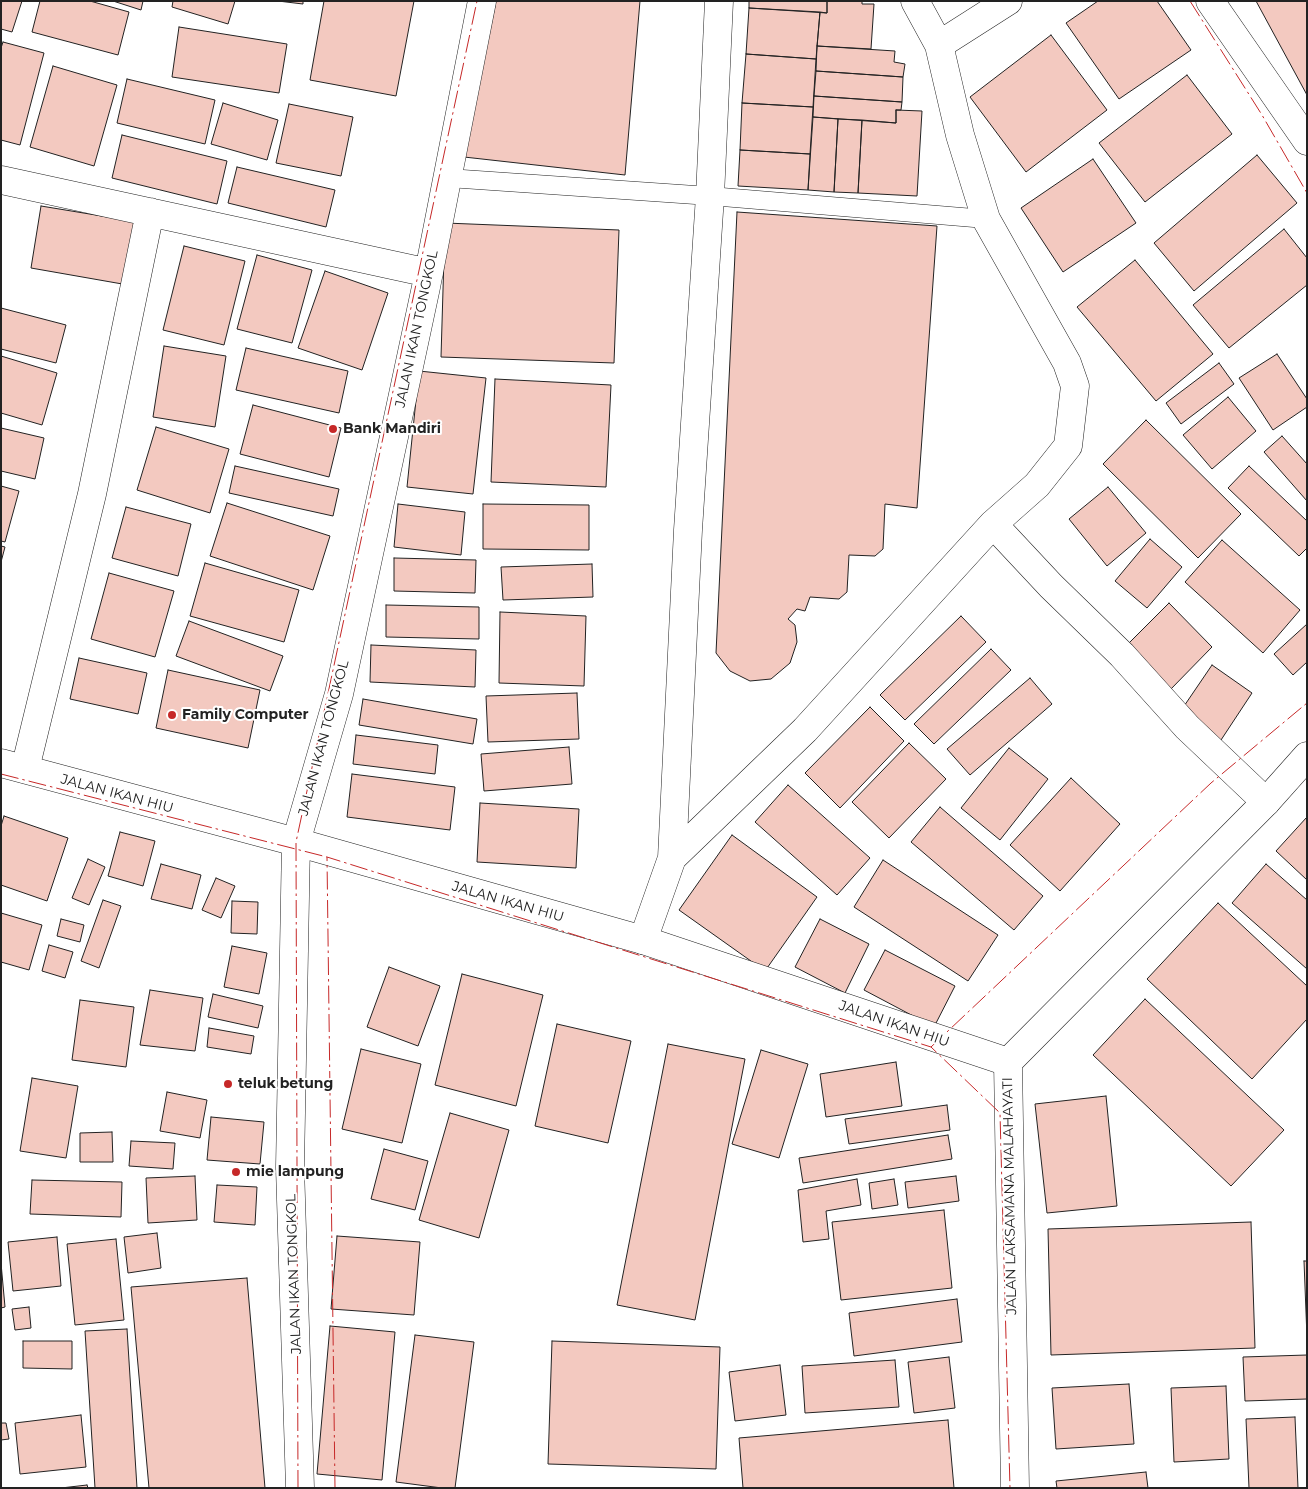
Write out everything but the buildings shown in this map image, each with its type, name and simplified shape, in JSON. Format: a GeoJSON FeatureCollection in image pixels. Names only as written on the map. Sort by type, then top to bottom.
{"type":"FeatureCollection","features":[{"type":"Feature","properties":{"kind":"main road","name":"JALAN IKAN TONGKOL"},"geometry":{"type":"LineString","coordinates":[[300,1488],[290,1167],[296,842],[339,694],[429,273],[482,1]]}},
{"type":"Feature","properties":{"kind":"main road"},"geometry":{"type":"LineString","coordinates":[[643,940],[672,858],[688,530],[710,196],[719,1]]}},
{"type":"Feature","properties":{"kind":"main road"},"geometry":{"type":"LineString","coordinates":[[672,858],[805,730],[993,524],[1037,485],[1068,446],[1075,386],[1067,364],[986,219],[960,135],[939,45],[915,1]]}},
{"type":"Feature","properties":{"kind":"main road"},"geometry":{"type":"LineString","coordinates":[[939,45],[1008,1]]}},
{"type":"Feature","properties":{"kind":"main road"},"geometry":{"type":"LineString","coordinates":[[1210,1],[1307,141]]}},
{"type":"Feature","properties":{"kind":"main road"},"geometry":{"type":"LineString","coordinates":[[1,180],[429,273]]}},
{"type":"Feature","properties":{"kind":"main road"},"geometry":{"type":"LineString","coordinates":[[13,766],[92,494],[150,212]]}},
{"type":"Feature","properties":{"kind":"main road"},"geometry":{"type":"LineString","coordinates":[[993,524],[1050,586],[1122,656],[1187,727],[1266,802]]}},
{"type":"Feature","properties":{"kind":"main road","name":"JALAN LAKSAMANA MALAHAYATI"},"geometry":{"type":"LineString","coordinates":[[1015,1488],[1008,1062],[1266,802],[1307,756]]}},
{"type":"Feature","properties":{"kind":"main road","name":"JALAN IKAN HIU"},"geometry":{"type":"LineString","coordinates":[[13,766],[296,842],[643,940],[1008,1062]]}},
{"type":"Feature","properties":{"kind":"lane"},"geometry":{"type":"LineString","coordinates":[[448,178],[710,196],[986,219]]}},
{"type":"Feature","properties":{"kind":"power"},"geometry":{"type":"LineString","coordinates":[[298,1488],[296,842],[477,1]]}},
{"type":"Feature","properties":{"kind":"power"},"geometry":{"type":"LineString","coordinates":[[1190,1],[1262,115],[1307,193]]}},
{"type":"Feature","properties":{"kind":"power"},"geometry":{"type":"LineString","coordinates":[[931,1047],[1211,783],[1307,703]]}},
{"type":"Feature","properties":{"kind":"power"},"geometry":{"type":"LineString","coordinates":[[1,774],[327,857]]}},
{"type":"Feature","properties":{"kind":"power"},"geometry":{"type":"LineString","coordinates":[[335,1488],[327,857],[931,1047],[1000,1113],[1010,1488]]}},
{"type":"Feature","properties":{"kind":"place","name":"Bank Mandiri"},"geometry":{"type":"Point","coordinates":[333,429]}},
{"type":"Feature","properties":{"kind":"place","name":"Family Computer"},"geometry":{"type":"Point","coordinates":[172,715]}},
{"type":"Feature","properties":{"kind":"place","name":"teluk betung"},"geometry":{"type":"Point","coordinates":[228,1084]}},
{"type":"Feature","properties":{"kind":"place","name":"mie lampung"},"geometry":{"type":"Point","coordinates":[236,1172]}}]}
